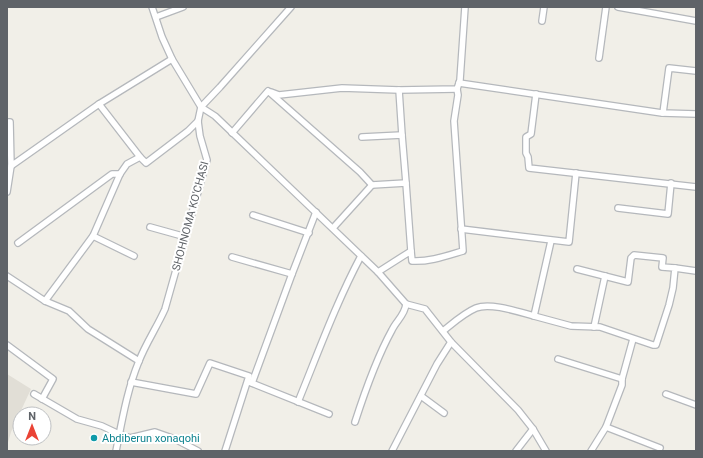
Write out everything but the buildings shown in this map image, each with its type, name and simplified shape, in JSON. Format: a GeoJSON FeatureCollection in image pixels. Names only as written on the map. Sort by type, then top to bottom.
{"type":"FeatureCollection","features":[{"type":"Feature","properties":{"kind":"street"},"geometry":{"type":"LineString","coordinates":[[152,7],[162,37],[172,59],[201,107],[215,116],[333,228],[378,272],[406,304],[425,309],[451,342],[518,410],[533,429],[546,451]]}},
{"type":"Feature","properties":{"kind":"street"},"geometry":{"type":"LineString","coordinates":[[156,16],[183,7]]}},
{"type":"Feature","properties":{"kind":"street"},"geometry":{"type":"LineString","coordinates":[[201,107],[291,7]]}},
{"type":"Feature","properties":{"kind":"street"},"geometry":{"type":"LineString","coordinates":[[399,90],[412,262],[429,260],[463,251],[454,121],[458,95],[465,7]]}},
{"type":"Feature","properties":{"kind":"street"},"geometry":{"type":"LineString","coordinates":[[542,21],[544,7]]}},
{"type":"Feature","properties":{"kind":"street"},"geometry":{"type":"LineString","coordinates":[[599,58],[606,7]]}},
{"type":"Feature","properties":{"kind":"street"},"geometry":{"type":"LineString","coordinates":[[618,7],[696,21]]}},
{"type":"Feature","properties":{"kind":"street"},"geometry":{"type":"LineString","coordinates":[[11,166],[99,104],[172,59]]}},
{"type":"Feature","properties":{"kind":"street"},"geometry":{"type":"LineString","coordinates":[[663,113],[669,68],[696,72]]}},
{"type":"Feature","properties":{"kind":"street"},"geometry":{"type":"LineString","coordinates":[[268,91],[279,95],[335,88],[399,90],[458,86],[536,94],[663,113],[696,114]]}},
{"type":"Feature","properties":{"kind":"street"},"geometry":{"type":"LineString","coordinates":[[232,133],[268,91]]}},
{"type":"Feature","properties":{"kind":"street"},"geometry":{"type":"LineString","coordinates":[[268,91],[360,172],[372,185]]}},
{"type":"Feature","properties":{"kind":"street"},"geometry":{"type":"LineString","coordinates":[[536,94],[531,134],[526,137],[528,168],[696,188]]}},
{"type":"Feature","properties":{"kind":"street"},"geometry":{"type":"LineString","coordinates":[[99,104],[146,163],[198,122]]}},
{"type":"Feature","properties":{"kind":"street","name":"SHOHNOMA KO'CHASI"},"geometry":{"type":"LineString","coordinates":[[116,451],[131,382],[139,361],[165,309],[207,160],[200,136],[198,122],[201,107]]}},
{"type":"Feature","properties":{"kind":"street"},"geometry":{"type":"LineString","coordinates":[[7,122],[10,122],[11,166],[7,192]]}},
{"type":"Feature","properties":{"kind":"street"},"geometry":{"type":"LineString","coordinates":[[362,137],[402,135]]}},
{"type":"Feature","properties":{"kind":"street"},"geometry":{"type":"LineString","coordinates":[[45,301],[93,236],[120,174],[127,164],[140,157]]}},
{"type":"Feature","properties":{"kind":"street"},"geometry":{"type":"LineString","coordinates":[[461,229],[569,242],[576,173]]}},
{"type":"Feature","properties":{"kind":"street"},"geometry":{"type":"LineString","coordinates":[[18,243],[112,174],[120,174]]}},
{"type":"Feature","properties":{"kind":"street"},"geometry":{"type":"LineString","coordinates":[[333,228],[372,185],[406,183]]}},
{"type":"Feature","properties":{"kind":"street"},"geometry":{"type":"LineString","coordinates":[[618,208],[668,214],[671,184]]}},
{"type":"Feature","properties":{"kind":"street"},"geometry":{"type":"LineString","coordinates":[[225,451],[249,382],[316,212]]}},
{"type":"Feature","properties":{"kind":"street"},"geometry":{"type":"LineString","coordinates":[[253,216],[308,232]]}},
{"type":"Feature","properties":{"kind":"street"},"geometry":{"type":"LineString","coordinates":[[150,228],[186,237]]}},
{"type":"Feature","properties":{"kind":"street"},"geometry":{"type":"LineString","coordinates":[[93,236],[134,256]]}},
{"type":"Feature","properties":{"kind":"street"},"geometry":{"type":"LineString","coordinates":[[534,316],[551,241]]}},
{"type":"Feature","properties":{"kind":"street"},"geometry":{"type":"LineString","coordinates":[[378,272],[411,251]]}},
{"type":"Feature","properties":{"kind":"street"},"geometry":{"type":"LineString","coordinates":[[577,269],[628,282],[631,258],[634,255],[663,258],[662,267],[696,271]]}},
{"type":"Feature","properties":{"kind":"street"},"geometry":{"type":"LineString","coordinates":[[298,402],[333,315],[361,256]]}},
{"type":"Feature","properties":{"kind":"street"},"geometry":{"type":"LineString","coordinates":[[232,257],[292,274]]}},
{"type":"Feature","properties":{"kind":"street"},"geometry":{"type":"LineString","coordinates":[[443,331],[465,314],[477,307],[497,308],[571,326],[600,327],[653,346],[656,345],[669,305],[673,288],[675,268]]}},
{"type":"Feature","properties":{"kind":"street"},"geometry":{"type":"LineString","coordinates":[[7,276],[45,301],[69,311],[88,329],[139,361]]}},
{"type":"Feature","properties":{"kind":"street"},"geometry":{"type":"LineString","coordinates":[[594,327],[605,276]]}},
{"type":"Feature","properties":{"kind":"street"},"geometry":{"type":"LineString","coordinates":[[355,422],[382,350],[392,329],[406,310],[406,304]]}},
{"type":"Feature","properties":{"kind":"street"},"geometry":{"type":"LineString","coordinates":[[591,451],[606,427],[622,385],[622,379],[633,339]]}},
{"type":"Feature","properties":{"kind":"street"},"geometry":{"type":"LineString","coordinates":[[392,451],[437,364],[451,342]]}},
{"type":"Feature","properties":{"kind":"street"},"geometry":{"type":"LineString","coordinates":[[7,345],[53,379],[42,399]]}},
{"type":"Feature","properties":{"kind":"street"},"geometry":{"type":"LineString","coordinates":[[558,359],[622,379]]}},
{"type":"Feature","properties":{"kind":"street"},"geometry":{"type":"LineString","coordinates":[[131,382],[196,394],[210,362],[248,376],[249,382]]}},
{"type":"Feature","properties":{"kind":"street"},"geometry":{"type":"LineString","coordinates":[[249,382],[329,414]]}},
{"type":"Feature","properties":{"kind":"street"},"geometry":{"type":"LineString","coordinates":[[34,394],[77,419],[102,426],[130,438],[155,432],[175,439],[198,451]]}},
{"type":"Feature","properties":{"kind":"street"},"geometry":{"type":"LineString","coordinates":[[666,394],[696,405]]}},
{"type":"Feature","properties":{"kind":"street"},"geometry":{"type":"LineString","coordinates":[[421,396],[444,413]]}},
{"type":"Feature","properties":{"kind":"street"},"geometry":{"type":"LineString","coordinates":[[606,427],[660,448]]}},
{"type":"Feature","properties":{"kind":"street"},"geometry":{"type":"LineString","coordinates":[[516,451],[533,429]]}},
{"type":"Feature","properties":{"kind":"shaded area"},"geometry":{"type":"Polygon","coordinates":[[[7,374],[31,389],[23,406],[12,406],[12,430],[7,446],[7,374]]]}},
{"type":"Feature","properties":{"kind":"place","name":"Abdiberun xonaqohi"},"geometry":{"type":"Point","coordinates":[94,438]}}]}
